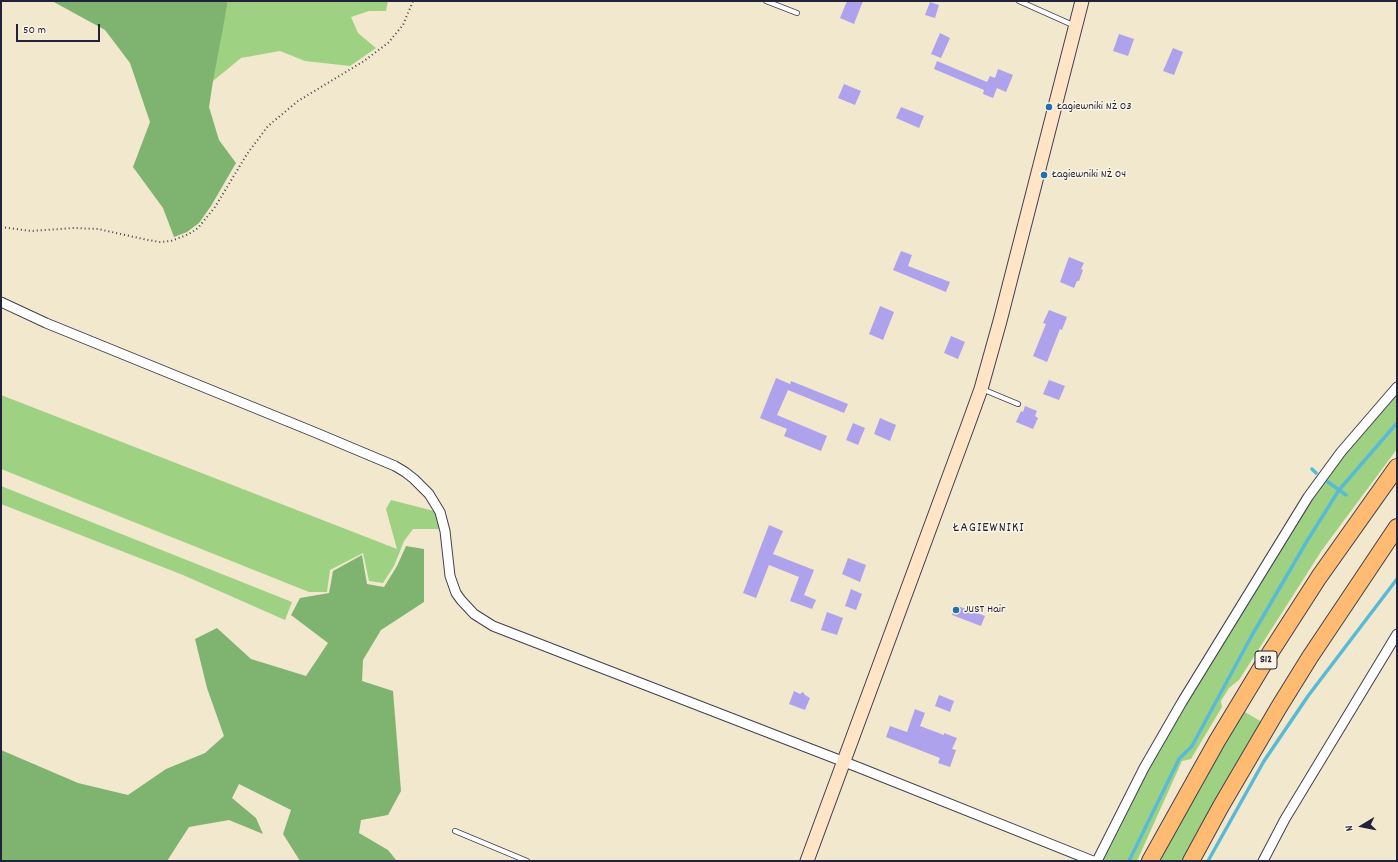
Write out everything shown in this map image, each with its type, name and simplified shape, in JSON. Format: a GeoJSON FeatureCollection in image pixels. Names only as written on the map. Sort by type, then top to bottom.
{"type":"FeatureCollection","features":[{"type":"Feature","properties":{"kind":"highway","name":"S12"},"geometry":{"type":"LineString","coordinates":[[1150,861],[1216,741],[1272,650],[1319,577],[1397,468]]}},
{"type":"Feature","properties":{"kind":"highway"},"geometry":{"type":"LineString","coordinates":[[1191,861],[1221,806],[1279,707],[1310,657],[1397,527]]}},
{"type":"Feature","properties":{"kind":"street"},"geometry":{"type":"LineString","coordinates":[[807,861],[981,389],[1082,1]]}},
{"type":"Feature","properties":{"kind":"street"},"geometry":{"type":"LineString","coordinates":[[1,302],[46,323],[314,432],[395,466],[405,472],[429,494],[440,512],[445,531],[450,576],[456,593],[474,614],[493,626],[844,761],[1093,861]]}},
{"type":"Feature","properties":{"kind":"street"},"geometry":{"type":"LineString","coordinates":[[1097,861],[1144,768],[1182,702],[1304,503],[1341,452],[1397,387]]}},
{"type":"Feature","properties":{"kind":"street"},"geometry":{"type":"LineString","coordinates":[[1263,861],[1285,819],[1397,634]]}},
{"type":"Feature","properties":{"kind":"lane"},"geometry":{"type":"LineString","coordinates":[[766,1],[796,13]]}},
{"type":"Feature","properties":{"kind":"lane"},"geometry":{"type":"LineString","coordinates":[[1019,1],[1075,26]]}},
{"type":"Feature","properties":{"kind":"lane"},"geometry":{"type":"LineString","coordinates":[[981,389],[1018,404]]}},
{"type":"Feature","properties":{"kind":"lane"},"geometry":{"type":"LineString","coordinates":[[456,831],[527,861]]}},
{"type":"Feature","properties":{"kind":"path"},"geometry":{"type":"LineString","coordinates":[[1,227],[31,231],[74,228],[98,229],[160,242],[171,241],[189,234],[202,224],[215,207],[247,154],[268,126],[298,101],[364,61],[388,43],[403,25],[413,1]]}},
{"type":"Feature","properties":{"kind":"green space"},"geometry":{"type":"Polygon","coordinates":[[[52,1],[228,1],[209,107],[219,140],[236,163],[211,206],[199,223],[187,232],[174,237],[163,208],[133,167],[150,122],[130,63],[105,30],[52,1]]]}},
{"type":"Feature","properties":{"kind":"green space"},"geometry":{"type":"Polygon","coordinates":[[[228,1],[388,1],[386,11],[369,11],[351,17],[358,33],[376,48],[350,66],[305,61],[280,51],[241,58],[213,81],[146,110],[135,75],[222,30],[228,1]]]}},
{"type":"Feature","properties":{"kind":"green space"},"geometry":{"type":"Polygon","coordinates":[[[1,395],[397,549],[386,509],[391,500],[438,512],[440,529],[413,529],[404,541],[394,566],[383,583],[369,581],[363,553],[330,570],[327,592],[309,592],[1,469],[1,395]]]}},
{"type":"Feature","properties":{"kind":"green space"},"geometry":{"type":"Polygon","coordinates":[[[1397,395],[1397,449],[1322,550],[1239,680],[1229,688],[1221,701],[1222,707],[1191,759],[1182,761],[1137,861],[1102,861],[1145,775],[1188,700],[1312,499],[1328,474],[1397,395]]]}},
{"type":"Feature","properties":{"kind":"green space"},"geometry":{"type":"Polygon","coordinates":[[[1,486],[292,602],[285,620],[183,575],[1,504],[1,486]]]}},
{"type":"Feature","properties":{"kind":"green space"},"geometry":{"type":"Polygon","coordinates":[[[406,546],[424,549],[424,602],[381,630],[363,660],[362,681],[393,691],[401,791],[388,815],[361,820],[359,833],[388,850],[397,861],[300,861],[283,834],[291,810],[239,784],[232,798],[256,818],[263,834],[229,820],[189,827],[167,861],[1,861],[1,750],[78,783],[128,795],[166,769],[205,753],[224,736],[207,688],[195,639],[217,628],[251,659],[306,676],[328,643],[291,615],[300,598],[329,593],[333,571],[362,555],[367,584],[384,587],[397,566],[406,546]]]}},
{"type":"Feature","properties":{"kind":"green space"},"geometry":{"type":"Polygon","coordinates":[[[1243,711],[1262,722],[1183,861],[1159,861],[1243,711]]]}},
{"type":"Feature","properties":{"kind":"building"},"geometry":{"type":"Polygon","coordinates":[[[847,1],[863,1],[854,24],[840,18],[847,1]]]}},
{"type":"Feature","properties":{"kind":"building"},"geometry":{"type":"Polygon","coordinates":[[[930,2],[939,5],[935,18],[925,15],[930,2]]]}},
{"type":"Feature","properties":{"kind":"building"},"geometry":{"type":"Polygon","coordinates":[[[940,33],[950,38],[941,58],[931,54],[940,33]]]}},
{"type":"Feature","properties":{"kind":"building"},"geometry":{"type":"Polygon","coordinates":[[[1119,34],[1134,39],[1128,56],[1113,51],[1119,34]]]}},
{"type":"Feature","properties":{"kind":"building"},"geometry":{"type":"Polygon","coordinates":[[[1173,48],[1183,52],[1174,75],[1163,71],[1173,48]]]}},
{"type":"Feature","properties":{"kind":"building"},"geometry":{"type":"Polygon","coordinates":[[[937,61],[987,82],[990,76],[995,78],[998,69],[1013,75],[1006,92],[997,88],[993,98],[983,94],[984,90],[934,69],[937,61]]]}},
{"type":"Feature","properties":{"kind":"building"},"geometry":{"type":"Polygon","coordinates":[[[844,84],[861,91],[855,105],[838,98],[844,84]]]}},
{"type":"Feature","properties":{"kind":"building"},"geometry":{"type":"Polygon","coordinates":[[[901,107],[924,116],[919,128],[896,118],[901,107]]]}},
{"type":"Feature","properties":{"kind":"building"},"geometry":{"type":"Polygon","coordinates":[[[901,251],[912,255],[908,266],[950,282],[946,292],[893,270],[901,251]]]}},
{"type":"Feature","properties":{"kind":"building"},"geometry":{"type":"Polygon","coordinates":[[[1069,257],[1084,263],[1081,269],[1083,270],[1079,281],[1077,281],[1074,288],[1060,282],[1069,257]]]}},
{"type":"Feature","properties":{"kind":"building"},"geometry":{"type":"Polygon","coordinates":[[[880,306],[894,312],[883,340],[869,334],[880,306]]]}},
{"type":"Feature","properties":{"kind":"building"},"geometry":{"type":"Polygon","coordinates":[[[1049,310],[1067,317],[1062,330],[1060,329],[1047,362],[1033,356],[1046,324],[1043,323],[1049,310]]]}},
{"type":"Feature","properties":{"kind":"building"},"geometry":{"type":"Polygon","coordinates":[[[951,336],[965,342],[958,359],[944,353],[951,336]]]}},
{"type":"Feature","properties":{"kind":"building"},"geometry":{"type":"Polygon","coordinates":[[[776,378],[790,385],[791,381],[848,404],[844,413],[788,390],[777,415],[827,436],[821,451],[784,436],[787,429],[760,418],[776,378]]]}},
{"type":"Feature","properties":{"kind":"building"},"geometry":{"type":"Polygon","coordinates":[[[1049,380],[1065,386],[1059,400],[1043,394],[1049,380]]]}},
{"type":"Feature","properties":{"kind":"building"},"geometry":{"type":"Polygon","coordinates":[[[1025,406],[1037,411],[1035,416],[1038,418],[1033,429],[1016,422],[1025,406]]]}},
{"type":"Feature","properties":{"kind":"building"},"geometry":{"type":"Polygon","coordinates":[[[880,418],[896,425],[890,441],[874,434],[880,418]]]}},
{"type":"Feature","properties":{"kind":"building"},"geometry":{"type":"Polygon","coordinates":[[[853,423],[865,428],[858,445],[846,440],[853,423]]]}},
{"type":"Feature","properties":{"kind":"building"},"geometry":{"type":"Polygon","coordinates":[[[769,525],[783,531],[773,554],[814,570],[804,595],[816,600],[812,609],[790,601],[799,577],[769,565],[756,598],[743,593],[769,525]]]}},
{"type":"Feature","properties":{"kind":"building"},"geometry":{"type":"Polygon","coordinates":[[[848,558],[866,565],[860,582],[842,574],[848,558]]]}},
{"type":"Feature","properties":{"kind":"building"},"geometry":{"type":"Polygon","coordinates":[[[851,589],[862,594],[856,610],[845,606],[851,589]]]}},
{"type":"Feature","properties":{"kind":"building"},"geometry":{"type":"Polygon","coordinates":[[[955,605],[985,616],[981,626],[952,615],[955,605]]]}},
{"type":"Feature","properties":{"kind":"building"},"geometry":{"type":"Polygon","coordinates":[[[827,612],[843,618],[837,635],[821,630],[827,612]]]}},
{"type":"Feature","properties":{"kind":"building"},"geometry":{"type":"Polygon","coordinates":[[[794,691],[800,694],[803,692],[810,698],[805,710],[789,704],[794,691]]]}},
{"type":"Feature","properties":{"kind":"building"},"geometry":{"type":"Polygon","coordinates":[[[939,695],[954,701],[950,712],[935,706],[939,695]]]}},
{"type":"Feature","properties":{"kind":"building"},"geometry":{"type":"Polygon","coordinates":[[[915,709],[925,713],[920,726],[957,738],[952,749],[956,750],[950,767],[938,763],[940,758],[886,737],[890,726],[907,732],[915,709]]]}},
{"type":"Feature","properties":{"kind":"waterway"},"geometry":{"type":"LineString","coordinates":[[1129,861],[1179,759],[1192,746],[1251,637],[1307,541],[1339,490],[1397,423]]}},
{"type":"Feature","properties":{"kind":"waterway"},"geometry":{"type":"LineString","coordinates":[[1312,469],[1316,473]]}},
{"type":"Feature","properties":{"kind":"waterway"},"geometry":{"type":"LineString","coordinates":[[1328,482],[1346,495]]}},
{"type":"Feature","properties":{"kind":"waterway"},"geometry":{"type":"LineString","coordinates":[[1208,861],[1264,761],[1308,696],[1397,579]]}},
{"type":"Feature","properties":{"kind":"place","name":"Łagiewniki NŻ 03"},"geometry":{"type":"Point","coordinates":[1049,107]}},
{"type":"Feature","properties":{"kind":"place","name":"Łagiewniki NŻ 04"},"geometry":{"type":"Point","coordinates":[1044,175]}},
{"type":"Feature","properties":{"kind":"place","name":"JUST Hair"},"geometry":{"type":"Point","coordinates":[956,610]}},
{"type":"Feature","properties":{"kind":"district","name":"ŁAGIEWNIKI"},"geometry":{"type":"Point","coordinates":[989,529]}}]}
